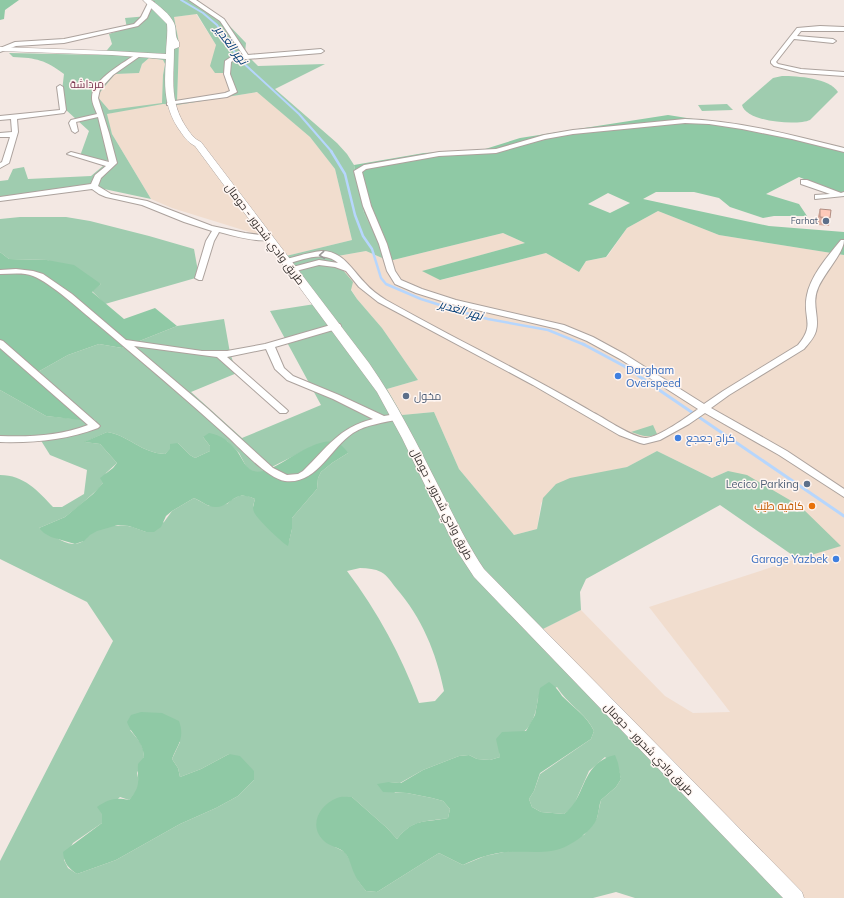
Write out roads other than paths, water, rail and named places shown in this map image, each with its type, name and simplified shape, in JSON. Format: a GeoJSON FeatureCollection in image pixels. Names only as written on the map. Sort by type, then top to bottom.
{"type":"FeatureCollection","features":[{"type":"Feature","properties":{"kind":"main road"},"geometry":{"type":"LineString","coordinates":[[149,1],[171,24],[167,44],[172,62],[172,104]]}},
{"type":"Feature","properties":{"kind":"main road"},"geometry":{"type":"LineString","coordinates":[[140,54],[167,44]]}},
{"type":"Feature","properties":{"kind":"main road"},"geometry":{"type":"LineString","coordinates":[[1,50],[140,54],[172,62]]}},
{"type":"Feature","properties":{"kind":"main road","name":"طريق وادي شحرور - حومال"},"geometry":{"type":"LineString","coordinates":[[172,104],[191,140],[198,144],[289,266],[337,326],[365,366],[389,418],[464,551],[479,573],[534,632],[795,898]]}},
{"type":"Feature","properties":{"kind":"street"},"geometry":{"type":"LineString","coordinates":[[192,0],[222,20],[245,56]]}},
{"type":"Feature","properties":{"kind":"street"},"geometry":{"type":"LineString","coordinates":[[1,50],[15,44],[64,41],[134,25],[142,21],[149,1]]}},
{"type":"Feature","properties":{"kind":"street"},"geometry":{"type":"LineString","coordinates":[[844,29],[802,29],[792,37],[773,62],[774,64],[801,71],[844,74]]}},
{"type":"Feature","properties":{"kind":"street"},"geometry":{"type":"LineString","coordinates":[[792,37],[833,41]]}},
{"type":"Feature","properties":{"kind":"street"},"geometry":{"type":"LineString","coordinates":[[172,104],[227,95],[234,92],[227,74],[228,61],[233,58],[321,51]]}},
{"type":"Feature","properties":{"kind":"street"},"geometry":{"type":"LineString","coordinates":[[94,186],[98,177],[112,165],[112,155],[95,98],[96,88],[111,74],[140,54]]}},
{"type":"Feature","properties":{"kind":"street"},"geometry":{"type":"LineString","coordinates":[[0,118],[62,112],[60,87]]}},
{"type":"Feature","properties":{"kind":"street"},"geometry":{"type":"LineString","coordinates":[[75,131],[72,123],[73,121],[101,115]]}},
{"type":"Feature","properties":{"kind":"street"},"geometry":{"type":"LineString","coordinates":[[0,166],[5,163],[15,132],[14,117]]}},
{"type":"Feature","properties":{"kind":"street"},"geometry":{"type":"LineString","coordinates":[[844,150],[792,137],[742,127],[709,122],[685,121],[621,126],[559,134],[496,151],[424,156],[359,169],[367,206],[383,244],[391,271],[398,282],[419,291],[454,302],[538,321],[576,333],[606,347],[683,396],[703,412],[777,450],[844,494]]}},
{"type":"Feature","properties":{"kind":"street"},"geometry":{"type":"LineString","coordinates":[[0,135],[13,135]]}},
{"type":"Feature","properties":{"kind":"street"},"geometry":{"type":"LineString","coordinates":[[71,154],[112,165]]}},
{"type":"Feature","properties":{"kind":"street"},"geometry":{"type":"LineString","coordinates":[[804,182],[842,195]]}},
{"type":"Feature","properties":{"kind":"street"},"geometry":{"type":"LineString","coordinates":[[0,200],[94,186]]}},
{"type":"Feature","properties":{"kind":"street"},"geometry":{"type":"LineString","coordinates":[[94,186],[97,191],[102,194],[139,202],[178,217],[217,229],[244,237],[269,238]]}},
{"type":"Feature","properties":{"kind":"street"},"geometry":{"type":"LineString","coordinates":[[818,197],[842,195]]}},
{"type":"Feature","properties":{"kind":"street"},"geometry":{"type":"LineString","coordinates":[[199,278],[210,241],[217,229]]}},
{"type":"Feature","properties":{"kind":"street"},"geometry":{"type":"LineString","coordinates":[[289,266],[327,262],[338,265],[351,273],[366,290],[386,303],[529,379],[630,436],[644,441],[657,438],[703,412],[739,385],[796,351],[806,342],[813,329],[811,294],[820,275],[844,242]]}},
{"type":"Feature","properties":{"kind":"street"},"geometry":{"type":"LineString","coordinates":[[0,272],[16,270],[40,276],[69,296],[204,410],[269,470],[285,478],[300,477],[307,473],[343,436],[350,431],[389,418]]}},
{"type":"Feature","properties":{"kind":"street"},"geometry":{"type":"LineString","coordinates":[[124,342],[219,354],[242,352],[337,326]]}},
{"type":"Feature","properties":{"kind":"street"},"geometry":{"type":"LineString","coordinates":[[0,343],[95,426],[63,436],[0,439]]}},
{"type":"Feature","properties":{"kind":"street"},"geometry":{"type":"LineString","coordinates":[[269,345],[280,369],[290,378],[389,418]]}},
{"type":"Feature","properties":{"kind":"street"},"geometry":{"type":"LineString","coordinates":[[219,354],[283,411]]}},
{"type":"Feature","properties":{"kind":"waterway","name":"نهر الغدير"},"geometry":{"type":"LineString","coordinates":[[181,0],[203,13],[217,25],[239,59],[299,114],[332,152]]}},
{"type":"Feature","properties":{"kind":"waterway","name":"نهر الغدير"},"geometry":{"type":"LineString","coordinates":[[331,151],[345,174],[355,215],[363,236],[372,249],[381,278],[386,284],[421,299],[462,312],[488,319],[548,330],[584,345]]}},
{"type":"Feature","properties":{"kind":"waterway","name":"نهر الغدير"},"geometry":{"type":"LineString","coordinates":[[584,345],[624,366],[844,516]]}},
{"type":"Feature","properties":{"kind":"place","name":"Farhat"},"geometry":{"type":"Point","coordinates":[826,221]}},
{"type":"Feature","properties":{"kind":"place","name":"Dargham Overspeed"},"geometry":{"type":"Point","coordinates":[618,376]}},
{"type":"Feature","properties":{"kind":"place","name":"مخول"},"geometry":{"type":"Point","coordinates":[406,396]}},
{"type":"Feature","properties":{"kind":"place","name":"كراج جعجع"},"geometry":{"type":"Point","coordinates":[678,438]}},
{"type":"Feature","properties":{"kind":"place","name":"Lecico Parking"},"geometry":{"type":"Point","coordinates":[807,484]}},
{"type":"Feature","properties":{"kind":"place","name":"كافيه طيّب"},"geometry":{"type":"Point","coordinates":[812,506]}},
{"type":"Feature","properties":{"kind":"place","name":"Garage Yazbek"},"geometry":{"type":"Point","coordinates":[836,559]}},
{"type":"Feature","properties":{"kind":"district","name":"مرداشة"},"geometry":{"type":"Point","coordinates":[87,84]}}]}
